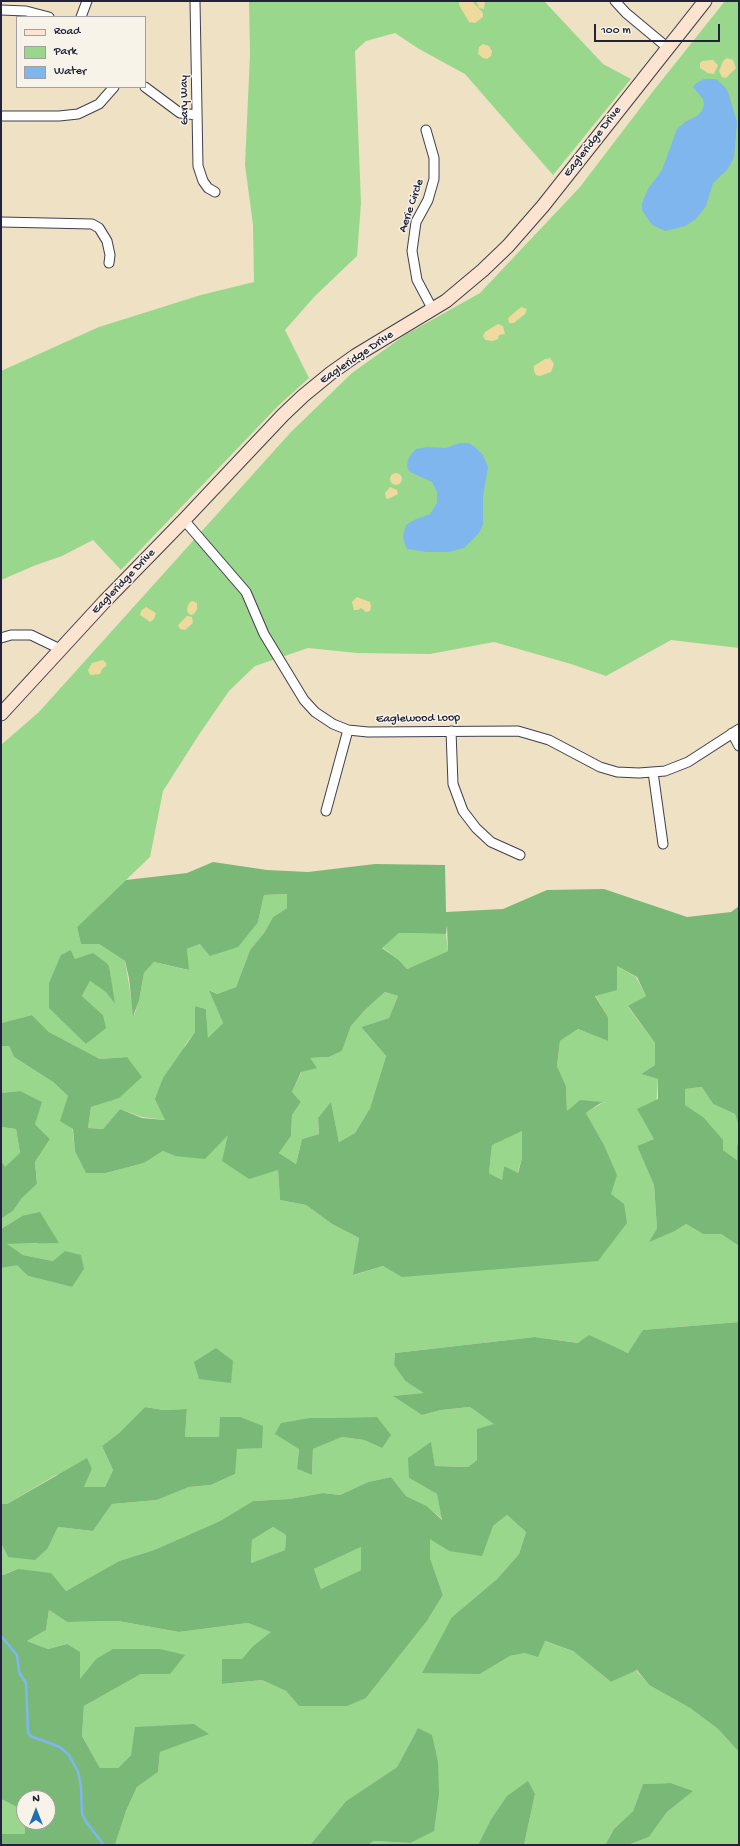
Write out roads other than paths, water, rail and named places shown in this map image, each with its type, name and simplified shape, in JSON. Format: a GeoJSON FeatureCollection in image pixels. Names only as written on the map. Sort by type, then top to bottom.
{"type":"FeatureCollection","features":[{"type":"Feature","properties":{"kind":"main road","name":"Eagleridge Drive"},"geometry":{"type":"LineString","coordinates":[[1,714],[105,601],[303,396],[355,356],[433,310],[483,270],[512,241],[543,206],[705,1]]}},
{"type":"Feature","properties":{"kind":"street"},"geometry":{"type":"LineString","coordinates":[[81,16],[87,1]]}},
{"type":"Feature","properties":{"kind":"street","name":"Gary Way"},"geometry":{"type":"LineString","coordinates":[[195,1],[197,115],[200,174],[208,188],[215,192]]}},
{"type":"Feature","properties":{"kind":"street"},"geometry":{"type":"LineString","coordinates":[[615,1],[626,13],[668,48]]}},
{"type":"Feature","properties":{"kind":"street"},"geometry":{"type":"LineString","coordinates":[[1,10],[26,11],[45,16]]}},
{"type":"Feature","properties":{"kind":"street"},"geometry":{"type":"LineString","coordinates":[[1,116],[60,116],[78,114],[99,104],[113,88]]}},
{"type":"Feature","properties":{"kind":"street"},"geometry":{"type":"LineString","coordinates":[[146,88],[180,113],[197,115]]}},
{"type":"Feature","properties":{"kind":"street","name":"Aerie Circle"},"geometry":{"type":"LineString","coordinates":[[426,130],[434,158],[434,179],[428,200],[416,222],[412,251],[417,280],[433,310]]}},
{"type":"Feature","properties":{"kind":"street"},"geometry":{"type":"LineString","coordinates":[[1,222],[92,224],[99,228],[108,240],[110,256],[109,263]]}},
{"type":"Feature","properties":{"kind":"street","name":"Eaglewood Loop"},"geometry":{"type":"LineString","coordinates":[[184,520],[246,592],[264,634],[304,700],[321,717],[348,730],[376,732],[507,730],[527,733],[549,740],[600,767],[627,773],[665,770],[688,762],[736,731]]}},
{"type":"Feature","properties":{"kind":"street"},"geometry":{"type":"LineString","coordinates":[[1,638],[11,635],[31,635],[60,649]]}},
{"type":"Feature","properties":{"kind":"street"},"geometry":{"type":"LineString","coordinates":[[326,811],[348,730]]}},
{"type":"Feature","properties":{"kind":"street"},"geometry":{"type":"LineString","coordinates":[[451,731],[453,784],[463,811],[484,836],[500,847],[520,855]]}},
{"type":"Feature","properties":{"kind":"street"},"geometry":{"type":"LineString","coordinates":[[736,731],[739,746]]}},
{"type":"Feature","properties":{"kind":"street"},"geometry":{"type":"LineString","coordinates":[[653,772],[663,844]]}},
{"type":"Feature","properties":{"kind":"water"},"geometry":{"type":"Polygon","coordinates":[[[704,79],[716,79],[728,92],[737,122],[734,158],[727,170],[713,183],[706,206],[696,219],[685,226],[665,231],[652,225],[642,210],[642,203],[648,189],[662,170],[677,129],[702,111],[704,105],[703,99],[693,87],[695,84],[704,79]]]}},
{"type":"Feature","properties":{"kind":"water"},"geometry":{"type":"Polygon","coordinates":[[[459,443],[469,443],[476,448],[483,455],[488,467],[483,497],[483,525],[479,533],[464,548],[449,552],[427,552],[407,549],[403,536],[406,525],[414,520],[430,514],[437,503],[437,492],[432,482],[410,472],[407,467],[408,460],[416,449],[427,447],[446,448],[459,443]]]}},
{"type":"Feature","properties":{"kind":"waterway"},"geometry":{"type":"LineString","coordinates":[[1,1636],[17,1655],[19,1672],[26,1683],[28,1732],[30,1736],[60,1747],[69,1755],[78,1772],[81,1786],[82,1814],[104,1845]]}}]}
